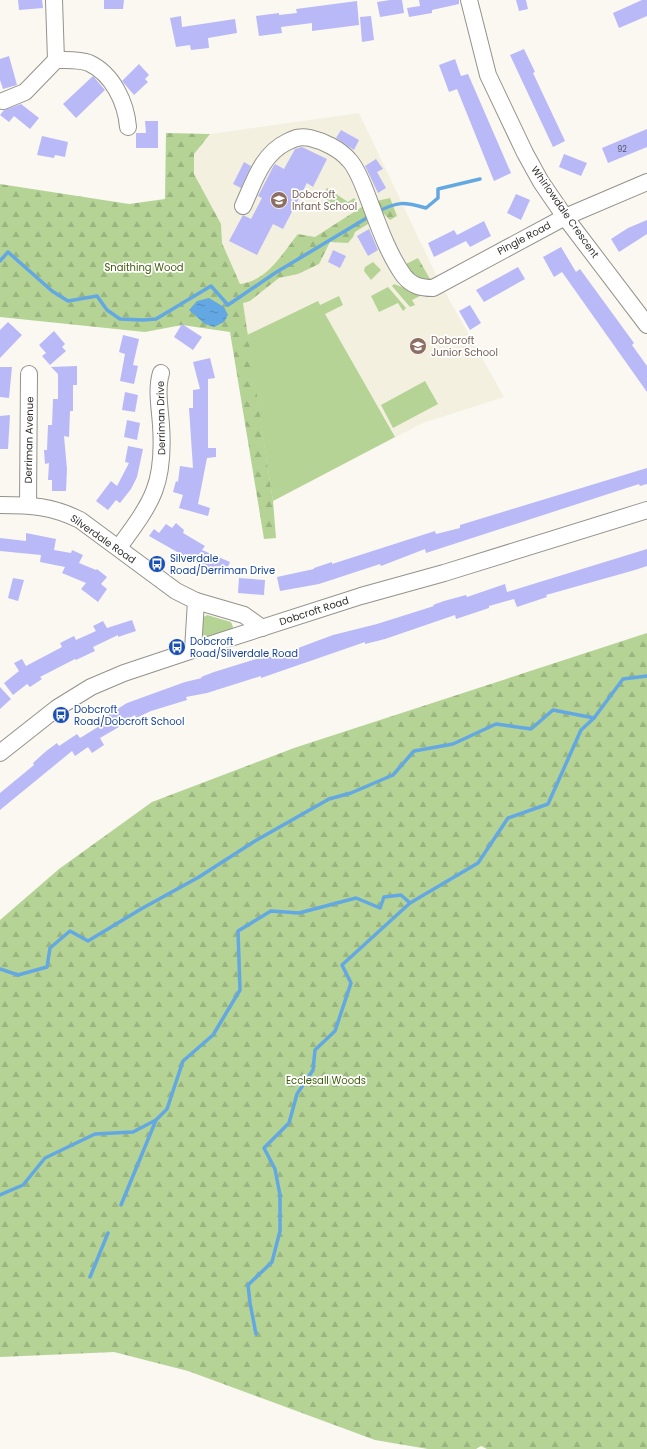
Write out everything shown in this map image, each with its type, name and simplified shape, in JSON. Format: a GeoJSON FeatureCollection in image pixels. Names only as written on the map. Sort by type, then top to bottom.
{"type":"FeatureCollection","features":[{"type":"Feature","properties":{"kind":"street"},"geometry":{"type":"LineString","coordinates":[[54,0],[56,60]]}},
{"type":"Feature","properties":{"kind":"street","name":"Whirlowdale Crescent"},"geometry":{"type":"LineString","coordinates":[[469,0],[488,75],[504,113],[541,182],[565,217],[647,325]]}},
{"type":"Feature","properties":{"kind":"street"},"geometry":{"type":"LineString","coordinates":[[3,101],[25,92],[56,60],[72,60],[88,63],[97,68],[109,80],[122,101],[127,115],[128,127]]}},
{"type":"Feature","properties":{"kind":"street","name":"Pingle Road"},"geometry":{"type":"LineString","coordinates":[[243,206],[267,156],[282,145],[300,136],[316,139],[338,150],[350,160],[388,247],[404,275],[411,283],[420,288],[433,288],[565,217],[647,182]]}},
{"type":"Feature","properties":{"kind":"street","name":"Derriman Drive"},"geometry":{"type":"LineString","coordinates":[[119,547],[149,506],[162,467],[158,386],[161,373]]}},
{"type":"Feature","properties":{"kind":"street","name":"Derriman Avenue"},"geometry":{"type":"LineString","coordinates":[[28,505],[29,374]]}},
{"type":"Feature","properties":{"kind":"street","name":"Silverdale Road"},"geometry":{"type":"LineString","coordinates":[[0,505],[28,505],[45,507],[63,512],[80,520],[119,547],[176,591],[196,601],[244,615],[262,628]]}},
{"type":"Feature","properties":{"kind":"street","name":"Dobcroft Road"},"geometry":{"type":"LineString","coordinates":[[0,753],[57,708],[91,687],[131,671],[262,628],[647,510]]}},
{"type":"Feature","properties":{"kind":"street"},"geometry":{"type":"LineString","coordinates":[[193,650],[196,601]]}},
{"type":"Feature","properties":{"kind":"shaded area"},"geometry":{"type":"Polygon","coordinates":[[[359,113],[440,283],[504,397],[423,423],[273,501],[240,284],[222,243],[221,224],[194,174],[194,154],[210,134],[359,113]]]}},
{"type":"Feature","properties":{"kind":"green space","name":"Snaithing Wood"},"geometry":{"type":"Polygon","coordinates":[[[166,133],[210,134],[194,154],[194,174],[221,224],[222,243],[240,284],[250,282],[266,272],[280,258],[298,234],[315,237],[368,203],[390,198],[397,216],[390,220],[384,214],[355,232],[348,243],[330,242],[319,264],[298,274],[279,278],[250,301],[243,303],[273,501],[276,538],[264,539],[230,332],[182,325],[145,332],[0,317],[0,184],[129,204],[165,199],[166,133]]]}},
{"type":"Feature","properties":{"kind":"green space"},"geometry":{"type":"Polygon","coordinates":[[[327,188],[348,202],[354,198],[358,203],[350,209],[342,211],[321,196],[327,188]]]}},
{"type":"Feature","properties":{"kind":"green space"},"geometry":{"type":"Polygon","coordinates":[[[418,258],[430,279],[415,276],[408,268],[406,264],[418,258]]]}},
{"type":"Feature","properties":{"kind":"green space"},"geometry":{"type":"Polygon","coordinates":[[[373,262],[381,270],[371,280],[364,271],[365,267],[373,262]]]}},
{"type":"Feature","properties":{"kind":"green space"},"geometry":{"type":"Polygon","coordinates":[[[394,284],[422,295],[412,300],[415,305],[410,307],[392,286],[394,284]]]}},
{"type":"Feature","properties":{"kind":"green space"},"geometry":{"type":"Polygon","coordinates":[[[388,287],[406,308],[403,311],[398,303],[379,312],[371,296],[388,287]]]}},
{"type":"Feature","properties":{"kind":"green space"},"geometry":{"type":"Polygon","coordinates":[[[339,296],[343,305],[325,314],[395,437],[273,501],[247,335],[318,301],[320,305],[339,296]]]}},
{"type":"Feature","properties":{"kind":"green space"},"geometry":{"type":"Polygon","coordinates":[[[425,381],[438,404],[393,428],[381,405],[425,381]]]}},
{"type":"Feature","properties":{"kind":"green space"},"geometry":{"type":"Polygon","coordinates":[[[207,615],[231,622],[233,627],[232,631],[204,639],[201,635],[202,618],[207,615]]]}},
{"type":"Feature","properties":{"kind":"green space","name":"Ecclesall Woods"},"geometry":{"type":"Polygon","coordinates":[[[647,633],[647,1449],[487,1449],[481,1446],[476,1449],[428,1449],[375,1440],[188,1371],[114,1352],[0,1357],[0,920],[59,869],[152,802],[294,748],[647,633]]]}},
{"type":"Feature","properties":{"kind":"water"},"geometry":{"type":"Polygon","coordinates":[[[209,298],[224,307],[228,315],[224,322],[214,327],[205,324],[189,310],[197,301],[209,298]]]}},
{"type":"Feature","properties":{"kind":"building"},"geometry":{"type":"Polygon","coordinates":[[[18,0],[42,0],[43,8],[19,10],[18,0]]]}},
{"type":"Feature","properties":{"kind":"building"},"geometry":{"type":"Polygon","coordinates":[[[104,0],[124,0],[123,9],[104,9],[104,0]]]}},
{"type":"Feature","properties":{"kind":"building"},"geometry":{"type":"Polygon","coordinates":[[[402,0],[404,13],[380,17],[377,2],[402,0]]]}},
{"type":"Feature","properties":{"kind":"building"},"geometry":{"type":"Polygon","coordinates":[[[419,0],[459,0],[459,4],[432,10],[432,13],[409,17],[407,8],[420,6],[419,0]]]}},
{"type":"Feature","properties":{"kind":"building"},"geometry":{"type":"Polygon","coordinates":[[[516,0],[526,0],[528,9],[519,11],[516,0]]]}},
{"type":"Feature","properties":{"kind":"building"},"geometry":{"type":"Polygon","coordinates":[[[642,0],[647,0],[647,16],[619,28],[613,13],[642,0]]]}},
{"type":"Feature","properties":{"kind":"building"},"geometry":{"type":"Polygon","coordinates":[[[357,1],[359,25],[312,31],[312,23],[281,27],[282,33],[259,36],[256,16],[279,13],[279,15],[297,13],[296,9],[357,1]]]}},
{"type":"Feature","properties":{"kind":"building"},"geometry":{"type":"Polygon","coordinates":[[[181,16],[182,27],[235,19],[237,33],[208,38],[209,48],[191,50],[190,45],[176,47],[170,18],[181,16]]]}},
{"type":"Feature","properties":{"kind":"building"},"geometry":{"type":"Polygon","coordinates":[[[371,16],[374,40],[362,42],[360,17],[371,16]]]}},
{"type":"Feature","properties":{"kind":"building"},"geometry":{"type":"Polygon","coordinates":[[[524,49],[535,72],[533,73],[565,141],[553,147],[510,55],[524,49]]]}},
{"type":"Feature","properties":{"kind":"building"},"geometry":{"type":"Polygon","coordinates":[[[9,56],[17,85],[3,89],[0,80],[0,59],[9,56]]]}},
{"type":"Feature","properties":{"kind":"building"},"geometry":{"type":"Polygon","coordinates":[[[455,59],[461,76],[468,74],[511,173],[494,181],[457,89],[449,92],[439,65],[455,59]]]}},
{"type":"Feature","properties":{"kind":"building"},"geometry":{"type":"Polygon","coordinates":[[[139,64],[149,75],[145,79],[148,82],[134,95],[122,81],[139,64]]]}},
{"type":"Feature","properties":{"kind":"building"},"geometry":{"type":"Polygon","coordinates":[[[93,76],[105,90],[76,118],[63,104],[93,76]]]}},
{"type":"Feature","properties":{"kind":"building"},"geometry":{"type":"Polygon","coordinates":[[[21,104],[39,118],[30,129],[14,116],[9,122],[0,115],[4,110],[21,104]]]}},
{"type":"Feature","properties":{"kind":"building"},"geometry":{"type":"Polygon","coordinates":[[[145,121],[158,121],[158,148],[136,148],[136,133],[146,133],[145,121]]]}},
{"type":"Feature","properties":{"kind":"building"},"geometry":{"type":"Polygon","coordinates":[[[647,129],[647,147],[608,163],[602,148],[647,129]]]}},
{"type":"Feature","properties":{"kind":"building"},"geometry":{"type":"Polygon","coordinates":[[[341,130],[359,140],[354,150],[336,138],[341,130]]]}},
{"type":"Feature","properties":{"kind":"building"},"geometry":{"type":"Polygon","coordinates":[[[42,136],[68,142],[65,157],[55,155],[54,158],[37,155],[42,136]]]}},
{"type":"Feature","properties":{"kind":"building","name":"Dobcroft Infant School"},"geometry":{"type":"Polygon","coordinates":[[[302,147],[327,159],[313,187],[307,183],[283,229],[273,224],[257,255],[229,241],[243,215],[251,219],[262,198],[258,196],[275,164],[284,169],[295,149],[302,147]]]}},
{"type":"Feature","properties":{"kind":"building"},"geometry":{"type":"Polygon","coordinates":[[[564,154],[587,163],[581,176],[559,167],[564,154]]]}},
{"type":"Feature","properties":{"kind":"building"},"geometry":{"type":"Polygon","coordinates":[[[376,159],[383,169],[377,172],[386,188],[378,193],[365,166],[376,159]]]}},
{"type":"Feature","properties":{"kind":"building"},"geometry":{"type":"Polygon","coordinates":[[[244,162],[251,166],[241,188],[233,184],[244,162]]]}},
{"type":"Feature","properties":{"kind":"building"},"geometry":{"type":"Polygon","coordinates":[[[516,194],[530,200],[521,220],[507,213],[516,194]]]}},
{"type":"Feature","properties":{"kind":"building"},"geometry":{"type":"Polygon","coordinates":[[[647,220],[647,234],[619,252],[611,239],[628,228],[647,220]]]}},
{"type":"Feature","properties":{"kind":"building"},"geometry":{"type":"Polygon","coordinates":[[[484,221],[491,236],[470,247],[466,241],[434,257],[428,243],[454,230],[457,235],[484,221]]]}},
{"type":"Feature","properties":{"kind":"building"},"geometry":{"type":"Polygon","coordinates":[[[369,229],[378,250],[368,256],[357,236],[369,229]]]}},
{"type":"Feature","properties":{"kind":"building"},"geometry":{"type":"Polygon","coordinates":[[[561,247],[576,272],[580,269],[634,343],[632,345],[647,366],[647,392],[562,272],[554,277],[543,257],[561,247]]]}},
{"type":"Feature","properties":{"kind":"building"},"geometry":{"type":"Polygon","coordinates":[[[333,250],[346,256],[340,268],[328,262],[333,250]]]}},
{"type":"Feature","properties":{"kind":"building"},"geometry":{"type":"Polygon","coordinates":[[[518,267],[525,279],[484,302],[476,290],[518,267]]]}},
{"type":"Feature","properties":{"kind":"building"},"geometry":{"type":"Polygon","coordinates":[[[470,305],[481,323],[470,330],[459,311],[470,305]]]}},
{"type":"Feature","properties":{"kind":"building"},"geometry":{"type":"Polygon","coordinates":[[[8,322],[22,335],[0,358],[0,330],[8,322]]]}},
{"type":"Feature","properties":{"kind":"building"},"geometry":{"type":"Polygon","coordinates":[[[182,324],[202,337],[193,350],[174,337],[182,324]]]}},
{"type":"Feature","properties":{"kind":"building"},"geometry":{"type":"Polygon","coordinates":[[[54,331],[65,344],[62,347],[66,351],[50,365],[42,356],[46,353],[39,345],[54,331]]]}},
{"type":"Feature","properties":{"kind":"building"},"geometry":{"type":"Polygon","coordinates":[[[123,335],[139,339],[133,365],[138,366],[134,384],[120,381],[125,354],[119,352],[123,335]]]}},
{"type":"Feature","properties":{"kind":"building"},"geometry":{"type":"Polygon","coordinates":[[[210,358],[215,378],[208,379],[208,448],[216,448],[216,457],[207,458],[198,504],[210,508],[208,516],[179,508],[183,495],[173,492],[176,481],[178,482],[180,466],[193,468],[189,408],[193,408],[193,390],[200,389],[193,362],[210,358]]]}},
{"type":"Feature","properties":{"kind":"building"},"geometry":{"type":"Polygon","coordinates":[[[77,366],[77,385],[73,385],[73,411],[70,411],[69,437],[64,436],[67,469],[66,491],[52,491],[52,480],[48,480],[49,463],[45,464],[44,450],[47,450],[48,425],[52,425],[53,399],[58,399],[58,374],[51,367],[77,366]]]}},
{"type":"Feature","properties":{"kind":"building"},"geometry":{"type":"Polygon","coordinates":[[[0,367],[12,367],[9,398],[0,397],[0,367]]]}},
{"type":"Feature","properties":{"kind":"building"},"geometry":{"type":"Polygon","coordinates":[[[125,392],[138,395],[135,412],[122,410],[125,392]]]}},
{"type":"Feature","properties":{"kind":"building"},"geometry":{"type":"Polygon","coordinates":[[[10,415],[8,449],[0,449],[0,416],[10,415]]]}},
{"type":"Feature","properties":{"kind":"building"},"geometry":{"type":"Polygon","coordinates":[[[127,420],[140,423],[137,440],[124,437],[127,420]]]}},
{"type":"Feature","properties":{"kind":"building"},"geometry":{"type":"Polygon","coordinates":[[[128,446],[143,449],[137,477],[131,489],[120,503],[116,500],[108,510],[96,501],[111,481],[117,486],[129,463],[125,462],[128,446]]]}},
{"type":"Feature","properties":{"kind":"building"},"geometry":{"type":"Polygon","coordinates":[[[647,468],[647,484],[640,486],[639,484],[426,553],[425,549],[381,566],[380,564],[319,584],[280,591],[277,577],[314,569],[332,562],[332,564],[435,531],[436,534],[460,528],[460,525],[647,468]]]}},
{"type":"Feature","properties":{"kind":"building"},"geometry":{"type":"Polygon","coordinates":[[[176,523],[184,530],[183,533],[205,546],[202,550],[230,562],[224,576],[200,565],[149,536],[154,529],[159,533],[166,524],[172,528],[176,523]]]}},
{"type":"Feature","properties":{"kind":"building"},"geometry":{"type":"Polygon","coordinates":[[[26,533],[56,539],[54,550],[71,553],[72,550],[83,555],[79,563],[96,570],[97,569],[107,577],[101,584],[107,589],[98,602],[81,589],[86,583],[62,573],[65,567],[40,562],[41,555],[0,551],[0,538],[26,541],[26,533]]]}},
{"type":"Feature","properties":{"kind":"building"},"geometry":{"type":"Polygon","coordinates":[[[647,549],[647,566],[635,570],[546,595],[547,597],[517,607],[514,599],[489,606],[489,608],[456,619],[455,615],[385,639],[365,644],[365,642],[261,678],[261,676],[207,693],[186,697],[187,700],[151,711],[136,718],[135,715],[118,724],[119,727],[100,738],[104,745],[92,753],[88,747],[75,756],[72,751],[0,810],[0,793],[34,765],[33,763],[45,752],[57,743],[59,746],[77,734],[80,738],[98,727],[95,723],[127,703],[185,682],[202,678],[201,677],[214,672],[269,655],[270,657],[290,651],[333,635],[377,624],[434,606],[433,605],[444,601],[466,595],[467,597],[505,584],[507,592],[647,549]]]}},
{"type":"Feature","properties":{"kind":"building"},"geometry":{"type":"Polygon","coordinates":[[[13,578],[24,580],[18,601],[8,598],[13,578]]]}},
{"type":"Feature","properties":{"kind":"building"},"geometry":{"type":"Polygon","coordinates":[[[239,578],[265,580],[264,595],[238,593],[239,578]]]}},
{"type":"Feature","properties":{"kind":"building"},"geometry":{"type":"Polygon","coordinates":[[[132,620],[136,631],[118,637],[118,635],[93,647],[95,651],[76,660],[75,659],[40,677],[42,679],[30,687],[27,684],[13,695],[4,683],[19,671],[14,663],[22,659],[26,666],[62,647],[60,643],[74,636],[76,640],[96,631],[93,626],[103,621],[107,628],[132,620]]]}},
{"type":"Feature","properties":{"kind":"building"},"geometry":{"type":"Polygon","coordinates":[[[0,687],[11,699],[0,709],[0,687]]]}},
{"type":"Feature","properties":{"kind":"waterway"},"geometry":{"type":"LineString","coordinates":[[377,212],[396,204],[406,204],[426,208],[438,198],[438,189],[480,179]]}},
{"type":"Feature","properties":{"kind":"waterway"},"geometry":{"type":"LineString","coordinates":[[0,261],[8,252],[52,291],[68,301],[97,296],[107,310],[120,319],[156,319],[211,286],[228,305],[275,273],[370,216]]}},
{"type":"Feature","properties":{"kind":"waterway"},"geometry":{"type":"LineString","coordinates":[[0,969],[18,975],[47,967],[50,948],[70,931],[88,941],[141,909],[199,877],[255,841],[329,799],[351,793],[393,775],[414,751],[453,744],[496,724],[531,729],[553,710],[594,718],[623,679],[647,676]]}},
{"type":"Feature","properties":{"kind":"waterway"},"geometry":{"type":"LineString","coordinates":[[0,1195],[23,1185],[45,1158],[95,1134],[133,1132],[156,1120],[167,1109],[183,1061],[213,1035],[240,990],[238,931],[271,911],[299,913],[356,898],[380,908],[384,897],[401,895],[410,903],[478,863],[508,818],[548,804],[581,730],[594,718]]}},
{"type":"Feature","properties":{"kind":"waterway"},"geometry":{"type":"LineString","coordinates":[[256,1334],[248,1285],[272,1262],[280,1231],[280,1195],[275,1169],[264,1148],[289,1123],[297,1094],[313,1070],[315,1050],[335,1031],[351,983],[342,965],[410,903]]}},
{"type":"Feature","properties":{"kind":"waterway"},"geometry":{"type":"LineString","coordinates":[[121,1205],[156,1120]]}},
{"type":"Feature","properties":{"kind":"waterway"},"geometry":{"type":"LineString","coordinates":[[90,1277],[108,1233]]}},
{"type":"Feature","properties":{"kind":"place","name":"Dobcroft Infant School"},"geometry":{"type":"Point","coordinates":[279,200]}},
{"type":"Feature","properties":{"kind":"place","name":"Dobcroft Junior School"},"geometry":{"type":"Point","coordinates":[418,346]}},
{"type":"Feature","properties":{"kind":"place","name":"Silverdale Road/Derriman Drive"},"geometry":{"type":"Point","coordinates":[157,564]}},
{"type":"Feature","properties":{"kind":"place","name":"Dobcroft Road/Silverdale Road"},"geometry":{"type":"Point","coordinates":[177,647]}},
{"type":"Feature","properties":{"kind":"place","name":"Dobcroft Road/Dobcroft School"},"geometry":{"type":"Point","coordinates":[61,715]}}]}
